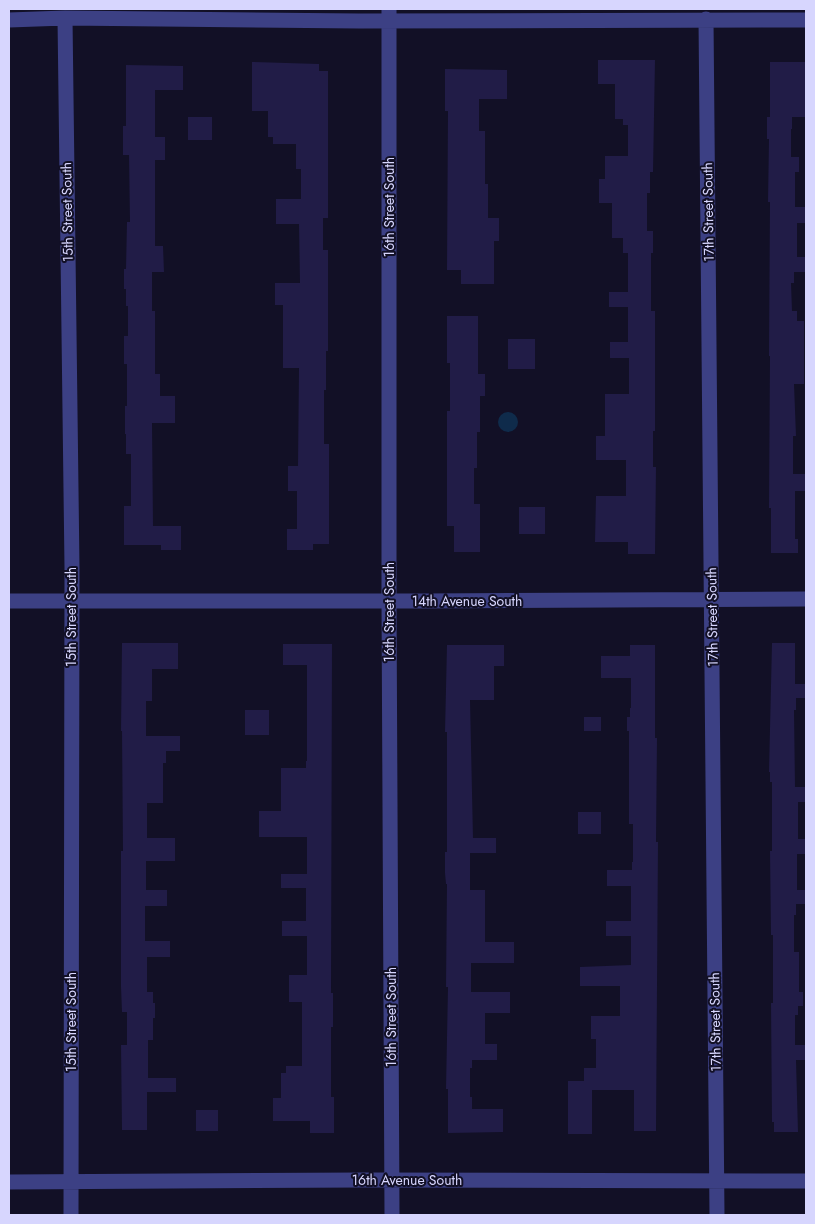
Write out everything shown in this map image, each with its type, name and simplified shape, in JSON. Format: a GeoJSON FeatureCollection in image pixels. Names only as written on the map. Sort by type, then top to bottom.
{"type":"FeatureCollection","features":[{"type":"Feature","properties":{"kind":"street"},"geometry":{"type":"LineString","coordinates":[[9,20],[389,15],[671,14],[706,19],[806,20]]}},
{"type":"Feature","properties":{"kind":"street","name":"16th Street South"},"geometry":{"type":"LineString","coordinates":[[389,15],[388,601],[392,1215]]}},
{"type":"Feature","properties":{"kind":"street","name":"15th Street South"},"geometry":{"type":"LineString","coordinates":[[65,18],[71,600],[71,1215]]}},
{"type":"Feature","properties":{"kind":"street","name":"17th Street South"},"geometry":{"type":"LineString","coordinates":[[706,19],[717,1215]]}},
{"type":"Feature","properties":{"kind":"street","name":"14th Avenue South"},"geometry":{"type":"LineString","coordinates":[[9,600],[806,599]]}},
{"type":"Feature","properties":{"kind":"street","name":"16th Avenue South"},"geometry":{"type":"LineString","coordinates":[[9,1182],[392,1180],[806,1181]]}},
{"type":"Feature","properties":{"kind":"water"},"geometry":{"type":"Polygon","coordinates":[[[508,412],[515,415],[518,422],[515,429],[508,432],[501,429],[498,422],[501,415],[508,412]]]}},
{"type":"Feature","properties":{"kind":"building"},"geometry":{"type":"Polygon","coordinates":[[[598,60],[655,60],[653,172],[650,172],[650,193],[647,193],[647,231],[653,231],[651,311],[655,311],[655,431],[653,431],[653,467],[656,467],[655,554],[628,554],[628,542],[595,542],[596,496],[626,496],[626,460],[596,460],[596,436],[605,436],[605,394],[629,394],[629,358],[610,358],[610,342],[628,342],[628,307],[609,307],[609,292],[628,292],[628,253],[623,253],[623,238],[612,238],[612,203],[599,203],[599,179],[605,179],[605,156],[628,156],[628,125],[623,125],[623,119],[615,119],[615,84],[598,84],[598,60]]]}},
{"type":"Feature","properties":{"kind":"building"},"geometry":{"type":"Polygon","coordinates":[[[252,62],[319,64],[319,71],[328,71],[328,218],[323,218],[323,250],[328,250],[328,351],[326,351],[326,390],[324,390],[324,444],[329,444],[329,544],[313,544],[313,550],[287,550],[287,529],[297,529],[297,491],[288,491],[288,466],[298,466],[299,368],[283,368],[283,305],[275,305],[275,283],[300,283],[299,224],[276,224],[276,199],[301,199],[301,169],[296,169],[296,144],[273,144],[273,137],[268,137],[268,111],[252,111],[252,62]]]}},
{"type":"Feature","properties":{"kind":"building"},"geometry":{"type":"Polygon","coordinates":[[[770,62],[806,62],[806,117],[792,117],[791,129],[791,157],[799,157],[799,172],[795,172],[795,207],[806,207],[806,223],[797,223],[797,257],[806,257],[806,272],[794,272],[794,283],[791,283],[792,311],[797,311],[797,321],[804,321],[804,384],[794,384],[796,436],[793,436],[793,474],[806,474],[806,491],[795,491],[795,539],[798,539],[798,553],[771,553],[771,508],[769,508],[770,202],[768,202],[769,139],[767,139],[767,117],[770,117],[770,62]]]}},
{"type":"Feature","properties":{"kind":"building"},"geometry":{"type":"Polygon","coordinates":[[[126,65],[183,66],[183,90],[155,90],[155,137],[165,137],[165,160],[155,160],[155,246],[163,246],[164,272],[152,272],[152,311],[155,311],[155,374],[160,374],[160,396],[175,396],[175,423],[152,423],[153,526],[181,526],[181,550],[161,550],[161,545],[124,545],[124,506],[131,506],[131,454],[126,454],[125,434],[127,364],[124,364],[124,336],[128,336],[128,306],[126,306],[126,289],[124,289],[124,269],[126,269],[127,222],[130,222],[129,155],[123,155],[123,126],[126,126],[126,65]]]}},
{"type":"Feature","properties":{"kind":"building"},"geometry":{"type":"Polygon","coordinates":[[[445,69],[507,70],[507,99],[479,99],[479,131],[485,131],[485,184],[488,184],[488,218],[499,218],[499,241],[494,241],[494,284],[461,284],[461,270],[447,270],[448,111],[445,111],[445,69]]]}},
{"type":"Feature","properties":{"kind":"building"},"geometry":{"type":"Polygon","coordinates":[[[188,117],[212,117],[212,140],[188,140],[188,117]]]}},
{"type":"Feature","properties":{"kind":"building"},"geometry":{"type":"Polygon","coordinates":[[[447,316],[478,316],[478,374],[485,374],[485,396],[480,396],[477,468],[474,468],[474,504],[480,504],[480,552],[454,552],[454,526],[447,526],[447,411],[450,411],[450,363],[447,363],[447,316]]]}},
{"type":"Feature","properties":{"kind":"building"},"geometry":{"type":"Polygon","coordinates":[[[508,339],[535,339],[535,369],[508,369],[508,339]]]}},
{"type":"Feature","properties":{"kind":"building"},"geometry":{"type":"Polygon","coordinates":[[[519,507],[545,507],[545,534],[519,534],[519,507]]]}},
{"type":"Feature","properties":{"kind":"building"},"geometry":{"type":"Polygon","coordinates":[[[122,643],[178,643],[178,669],[152,669],[152,701],[146,701],[146,736],[180,736],[180,751],[166,751],[166,763],[163,763],[163,803],[147,803],[147,838],[175,838],[175,861],[146,861],[146,890],[167,890],[167,906],[145,906],[145,941],[170,941],[170,957],[147,957],[147,992],[153,992],[153,1003],[155,1003],[153,1040],[148,1040],[148,1078],[176,1078],[176,1092],[147,1092],[147,1130],[122,1130],[121,1045],[127,1045],[127,1012],[122,1012],[121,987],[121,851],[123,851],[122,643]]]}},
{"type":"Feature","properties":{"kind":"building"},"geometry":{"type":"Polygon","coordinates":[[[772,643],[795,643],[795,684],[806,684],[806,698],[796,698],[796,710],[794,710],[795,787],[806,787],[806,802],[798,802],[798,839],[806,839],[806,854],[797,854],[797,890],[806,890],[806,904],[796,904],[796,915],[794,915],[794,952],[799,952],[799,992],[803,992],[803,1006],[798,1006],[798,1015],[795,1015],[795,1045],[806,1045],[806,1060],[796,1060],[798,1132],[774,1132],[774,1122],[772,1122],[771,1003],[773,1003],[773,935],[771,935],[770,851],[772,851],[772,782],[770,782],[769,772],[772,643]]]}},
{"type":"Feature","properties":{"kind":"building"},"geometry":{"type":"Polygon","coordinates":[[[283,644],[332,644],[331,993],[333,993],[333,1027],[331,1027],[331,1097],[334,1097],[334,1133],[310,1133],[310,1121],[273,1121],[273,1098],[281,1098],[281,1073],[286,1073],[286,1066],[302,1066],[302,1002],[289,1002],[289,975],[307,975],[307,936],[282,936],[282,921],[306,921],[306,888],[281,888],[281,874],[307,874],[307,837],[259,837],[259,811],[281,811],[281,768],[306,768],[307,761],[307,665],[283,665],[283,644]]]}},
{"type":"Feature","properties":{"kind":"building"},"geometry":{"type":"Polygon","coordinates":[[[447,645],[504,645],[504,666],[494,666],[494,700],[470,700],[473,838],[496,838],[496,853],[470,853],[470,890],[485,890],[485,942],[514,942],[514,963],[471,963],[471,992],[510,992],[510,1013],[485,1013],[485,1044],[497,1044],[497,1060],[472,1060],[472,1068],[470,1068],[470,1097],[472,1097],[472,1109],[503,1109],[503,1132],[448,1133],[448,1089],[446,1089],[448,987],[446,987],[447,884],[445,873],[445,852],[447,852],[447,732],[445,732],[447,645]]]}},
{"type":"Feature","properties":{"kind":"building"},"geometry":{"type":"Polygon","coordinates":[[[630,645],[655,645],[655,738],[657,738],[656,842],[658,842],[656,1131],[634,1131],[634,1090],[592,1090],[592,1134],[568,1134],[568,1081],[584,1081],[584,1068],[596,1068],[596,1039],[591,1039],[591,1016],[620,1016],[620,986],[580,986],[580,967],[631,965],[631,936],[606,936],[606,921],[631,921],[631,886],[607,886],[607,870],[632,870],[633,862],[633,824],[629,824],[629,731],[627,731],[627,717],[630,717],[631,708],[631,678],[601,678],[601,656],[630,656],[630,645]]]}},
{"type":"Feature","properties":{"kind":"building"},"geometry":{"type":"Polygon","coordinates":[[[245,710],[269,710],[269,735],[245,735],[245,710]]]}},
{"type":"Feature","properties":{"kind":"building"},"geometry":{"type":"Polygon","coordinates":[[[584,717],[601,717],[601,731],[584,731],[584,717]]]}},
{"type":"Feature","properties":{"kind":"building"},"geometry":{"type":"Polygon","coordinates":[[[578,812],[601,812],[601,834],[578,834],[578,812]]]}},
{"type":"Feature","properties":{"kind":"building"},"geometry":{"type":"Polygon","coordinates":[[[196,1110],[218,1110],[218,1131],[196,1131],[196,1110]]]}}]}
